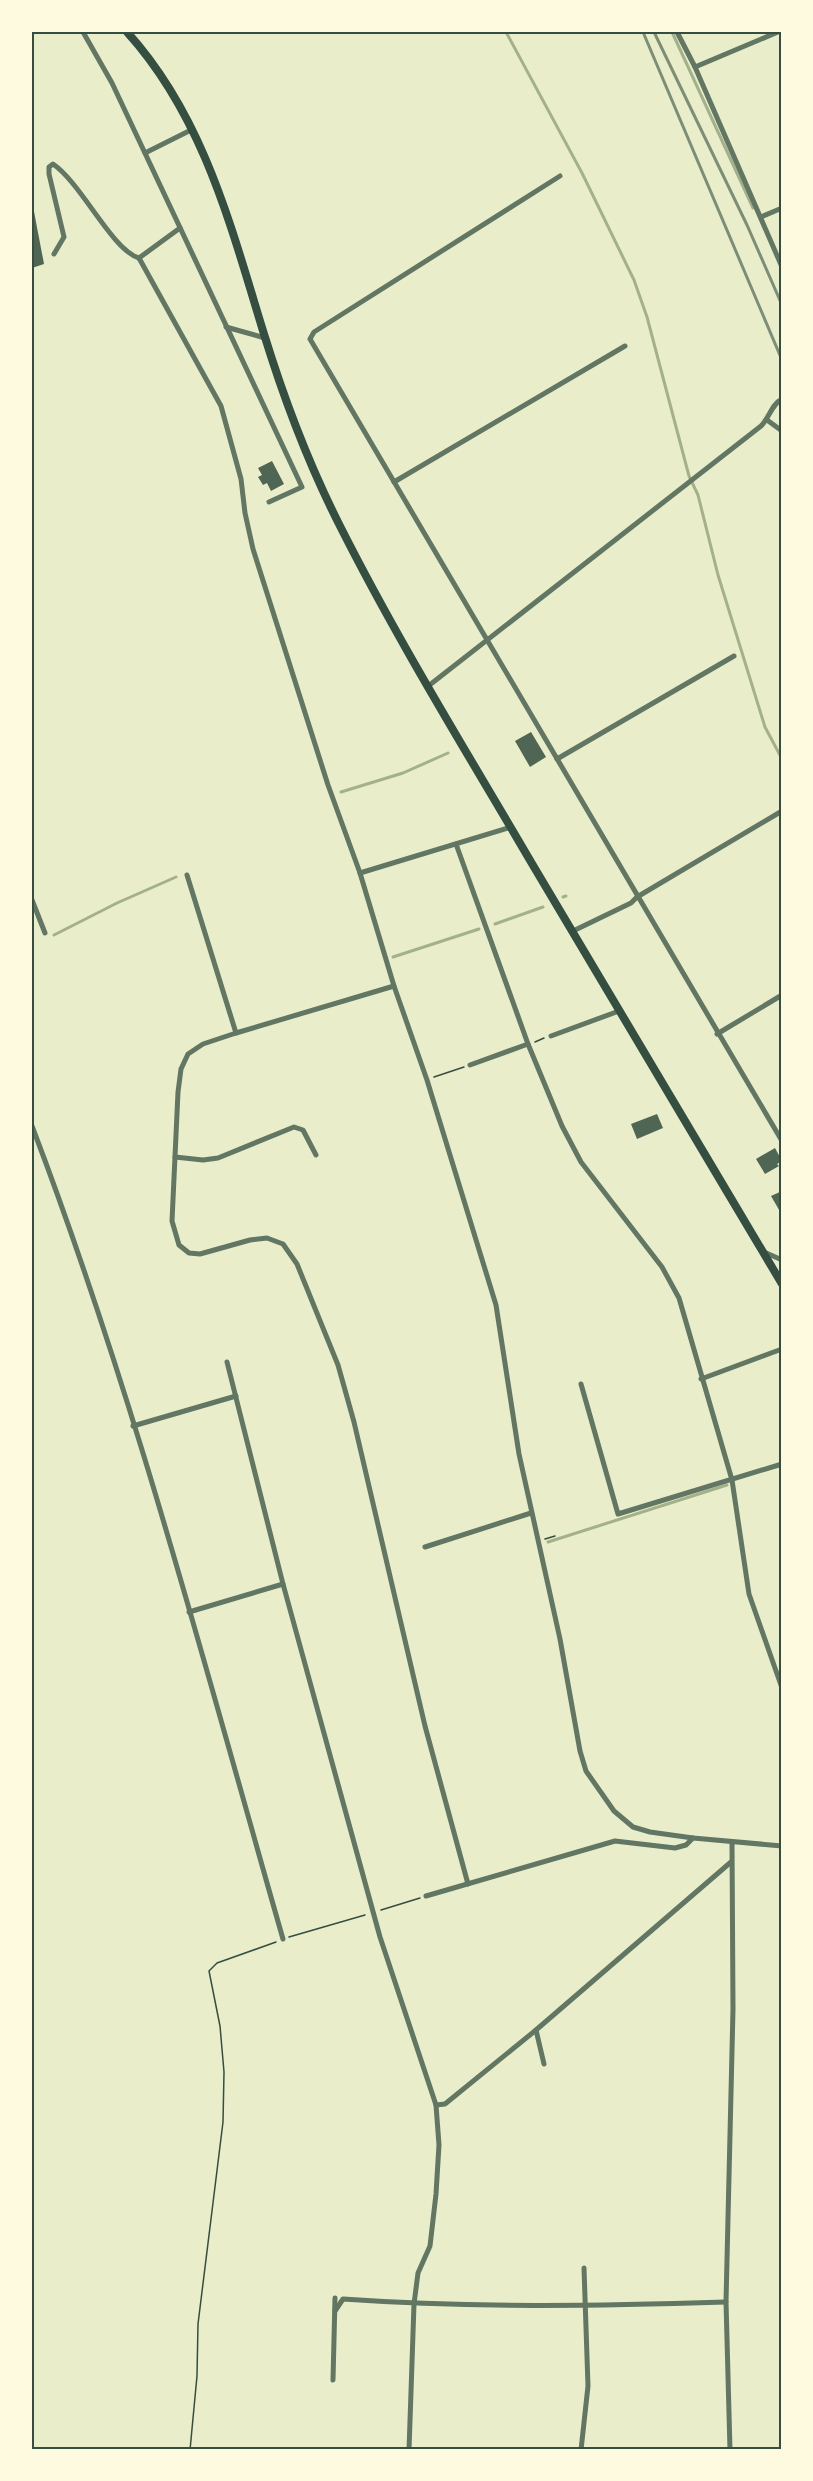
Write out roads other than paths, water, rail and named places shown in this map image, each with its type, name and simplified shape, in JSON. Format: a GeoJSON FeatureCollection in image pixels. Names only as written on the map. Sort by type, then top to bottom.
{"type":"FeatureCollection","features":[{"type":"Feature","properties":{"kind":"main road"},"geometry":{"type":"LineString","coordinates":[[130,35],[172,90],[193,129],[230,221],[265,338],[303,444],[340,526],[427,687],[762,1251],[779,1274],[782,1284]]}},
{"type":"Feature","properties":{"kind":"street"},"geometry":{"type":"LineString","coordinates":[[83,32],[112,83],[302,487],[268,502]]}},
{"type":"Feature","properties":{"kind":"street"},"geometry":{"type":"LineString","coordinates":[[677,32],[695,67],[782,267]]}},
{"type":"Feature","properties":{"kind":"street"},"geometry":{"type":"LineString","coordinates":[[695,67],[778,32]]}},
{"type":"Feature","properties":{"kind":"street"},"geometry":{"type":"LineString","coordinates":[[145,153],[193,129]]}},
{"type":"Feature","properties":{"kind":"street"},"geometry":{"type":"LineString","coordinates":[[54,254],[63,242],[64,234],[48,174],[49,167],[53,164],[79,190],[124,250],[139,258],[221,406],[238,469],[253,549],[328,785],[360,873],[394,987],[428,1080],[496,1305],[519,1454],[560,1638],[580,1751],[586,1771],[607,1802],[628,1824],[650,1832],[732,1843],[782,1846]]}},
{"type":"Feature","properties":{"kind":"street"},"geometry":{"type":"LineString","coordinates":[[560,176],[310,337],[717,1034],[782,1141]]}},
{"type":"Feature","properties":{"kind":"street"},"geometry":{"type":"LineString","coordinates":[[761,217],[782,208]]}},
{"type":"Feature","properties":{"kind":"street"},"geometry":{"type":"LineString","coordinates":[[139,258],[180,228]]}},
{"type":"Feature","properties":{"kind":"street"},"geometry":{"type":"LineString","coordinates":[[226,327],[265,338]]}},
{"type":"Feature","properties":{"kind":"street"},"geometry":{"type":"LineString","coordinates":[[394,482],[625,346]]}},
{"type":"Feature","properties":{"kind":"street"},"geometry":{"type":"LineString","coordinates":[[427,687],[685,487],[767,420],[777,401],[782,399]]}},
{"type":"Feature","properties":{"kind":"street"},"geometry":{"type":"LineString","coordinates":[[767,420],[782,431]]}},
{"type":"Feature","properties":{"kind":"street"},"geometry":{"type":"LineString","coordinates":[[557,759],[734,656]]}},
{"type":"Feature","properties":{"kind":"street"},"geometry":{"type":"LineString","coordinates":[[573,931],[631,903],[637,897],[782,811]]}},
{"type":"Feature","properties":{"kind":"street"},"geometry":{"type":"LineString","coordinates":[[360,873],[511,827]]}},
{"type":"Feature","properties":{"kind":"street"},"geometry":{"type":"LineString","coordinates":[[456,844],[528,1044],[562,1126],[581,1162],[671,1280],[679,1299],[732,1480],[749,1594],[782,1688]]}},
{"type":"Feature","properties":{"kind":"street"},"geometry":{"type":"LineString","coordinates":[[187,875],[236,1033]]}},
{"type":"Feature","properties":{"kind":"street"},"geometry":{"type":"LineString","coordinates":[[32,900],[45,933]]}},
{"type":"Feature","properties":{"kind":"street"},"geometry":{"type":"LineString","coordinates":[[394,987],[236,1033],[196,1048],[185,1059],[178,1092],[172,1221],[175,1237],[182,1249],[189,1253],[200,1254],[257,1238],[275,1239],[286,1247],[292,1256],[306,1286],[338,1365],[354,1422],[425,1726],[468,1884]]}},
{"type":"Feature","properties":{"kind":"street"},"geometry":{"type":"LineString","coordinates":[[717,1034],[782,995]]}},
{"type":"Feature","properties":{"kind":"street"},"geometry":{"type":"LineString","coordinates":[[550,1036],[620,1011]]}},
{"type":"Feature","properties":{"kind":"street"},"geometry":{"type":"LineString","coordinates":[[470,1065],[528,1044]]}},
{"type":"Feature","properties":{"kind":"street"},"geometry":{"type":"LineString","coordinates":[[32,1126],[88,1284],[134,1426],[283,1939]]}},
{"type":"Feature","properties":{"kind":"street"},"geometry":{"type":"LineString","coordinates":[[175,1157],[203,1160],[218,1158],[294,1127],[303,1130],[316,1155]]}},
{"type":"Feature","properties":{"kind":"street"},"geometry":{"type":"LineString","coordinates":[[762,1251],[782,1260]]}},
{"type":"Feature","properties":{"kind":"street"},"geometry":{"type":"LineString","coordinates":[[701,1379],[782,1349]]}},
{"type":"Feature","properties":{"kind":"street"},"geometry":{"type":"LineString","coordinates":[[228,1362],[283,1584],[374,1912],[436,2105],[439,2145],[433,2227],[430,2246],[418,2273],[414,2304],[409,2450]]}},
{"type":"Feature","properties":{"kind":"street"},"geometry":{"type":"LineString","coordinates":[[581,1384],[618,1514],[782,1464]]}},
{"type":"Feature","properties":{"kind":"street"},"geometry":{"type":"LineString","coordinates":[[134,1426],[236,1396]]}},
{"type":"Feature","properties":{"kind":"street"},"geometry":{"type":"LineString","coordinates":[[425,1547],[531,1513]]}},
{"type":"Feature","properties":{"kind":"street"},"geometry":{"type":"LineString","coordinates":[[189,1612],[283,1584]]}},
{"type":"Feature","properties":{"kind":"street"},"geometry":{"type":"LineString","coordinates":[[426,1896],[615,1840],[675,1848],[686,1845],[693,1838]]}},
{"type":"Feature","properties":{"kind":"street"},"geometry":{"type":"LineString","coordinates":[[730,2450],[726,2302],[733,2009],[732,1843]]}},
{"type":"Feature","properties":{"kind":"street"},"geometry":{"type":"LineString","coordinates":[[436,2105],[445,2104],[536,2030],[731,1862]]}},
{"type":"Feature","properties":{"kind":"street"},"geometry":{"type":"LineString","coordinates":[[536,2030],[544,2064]]}},
{"type":"Feature","properties":{"kind":"street"},"geometry":{"type":"LineString","coordinates":[[581,2450],[588,2386],[584,2268]]}},
{"type":"Feature","properties":{"kind":"street"},"geometry":{"type":"LineString","coordinates":[[333,2380],[335,2298]]}},
{"type":"Feature","properties":{"kind":"street"},"geometry":{"type":"LineString","coordinates":[[335,2311],[343,2299],[414,2304],[587,2305],[726,2302]]}},
{"type":"Feature","properties":{"kind":"waterway"},"geometry":{"type":"LineString","coordinates":[[506,32],[582,173],[634,280],[647,317],[689,476],[698,495],[718,575],[765,727],[782,759]]}},
{"type":"Feature","properties":{"kind":"waterway"},"geometry":{"type":"LineString","coordinates":[[672,32],[753,208]]}},
{"type":"Feature","properties":{"kind":"waterway"},"geometry":{"type":"LineString","coordinates":[[341,792],[403,773],[448,753]]}},
{"type":"Feature","properties":{"kind":"waterway"},"geometry":{"type":"LineString","coordinates":[[54,935],[117,903],[176,877]]}},
{"type":"Feature","properties":{"kind":"waterway"},"geometry":{"type":"LineString","coordinates":[[495,924],[543,907]]}},
{"type":"Feature","properties":{"kind":"waterway"},"geometry":{"type":"LineString","coordinates":[[393,957],[479,929]]}},
{"type":"Feature","properties":{"kind":"waterway"},"geometry":{"type":"LineString","coordinates":[[548,1542],[727,1485]]}},
{"type":"Feature","properties":{"kind":"railway"},"geometry":{"type":"LineString","coordinates":[[643,32],[782,360]]}},
{"type":"Feature","properties":{"kind":"railway"},"geometry":{"type":"LineString","coordinates":[[654,32],[747,225],[782,305]]}}]}
